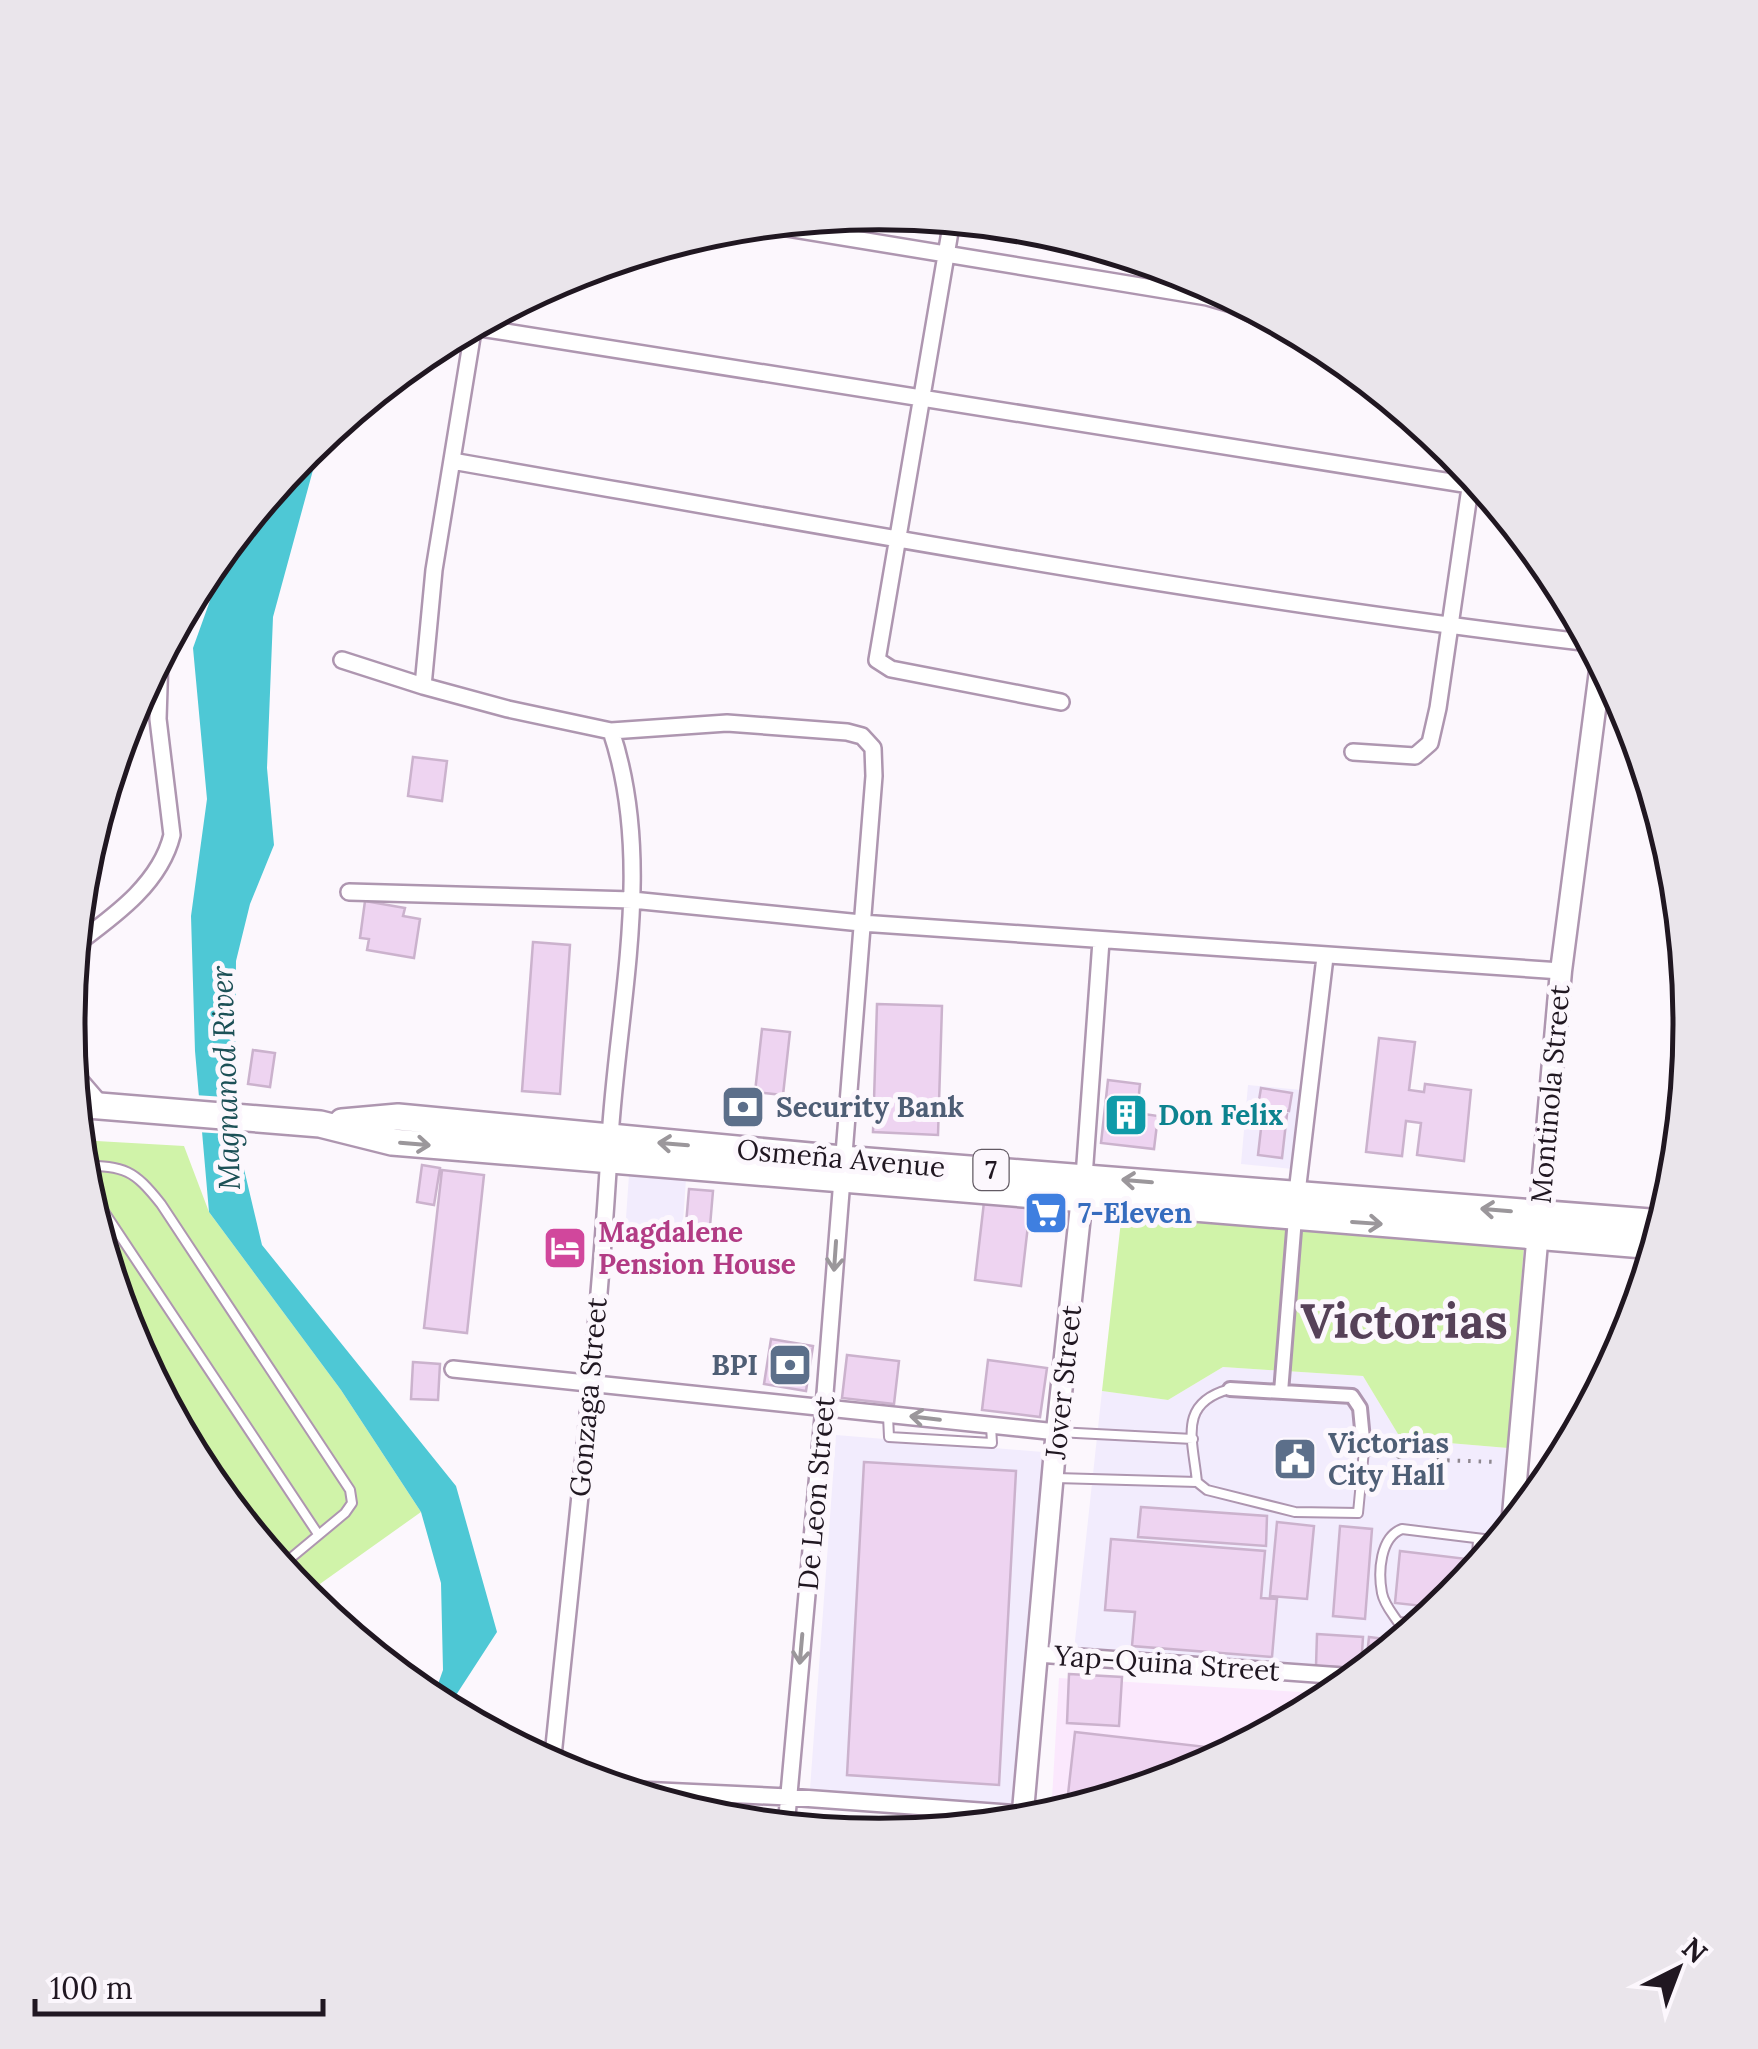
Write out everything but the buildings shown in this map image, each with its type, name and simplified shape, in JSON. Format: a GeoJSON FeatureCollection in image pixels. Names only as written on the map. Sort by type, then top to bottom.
{"type":"FeatureCollection","features":[{"type":"Feature","properties":{"kind":"main road","name":"Osmeña Avenue"},"geometry":{"type":"LineString","coordinates":[[90,1106],[320,1124],[398,1117],[610,1149],[842,1169],[1538,1225],[1648,1223]]}},
{"type":"Feature","properties":{"kind":"main road","name":"Osmeña Avenue"},"geometry":{"type":"LineString","coordinates":[[1538,1225],[1642,1243]]}},
{"type":"Feature","properties":{"kind":"street"},"geometry":{"type":"LineString","coordinates":[[816,233],[1194,296]]}},
{"type":"Feature","properties":{"kind":"street"},"geometry":{"type":"LineString","coordinates":[[950,234],[878,660],[892,669],[1061,702]]}},
{"type":"Feature","properties":{"kind":"street"},"geometry":{"type":"LineString","coordinates":[[496,329],[1454,477]]}},
{"type":"Feature","properties":{"kind":"street"},"geometry":{"type":"LineString","coordinates":[[423,686],[434,570],[471,344]]}},
{"type":"Feature","properties":{"kind":"street"},"geometry":{"type":"LineString","coordinates":[[452,461],[899,540],[1451,627],[1574,641]]}},
{"type":"Feature","properties":{"kind":"street"},"geometry":{"type":"LineString","coordinates":[[1354,752],[1415,756],[1422,752],[1434,732],[1469,494]]}},
{"type":"Feature","properties":{"kind":"street"},"geometry":{"type":"LineString","coordinates":[[342,660],[508,710],[611,731]]}},
{"type":"Feature","properties":{"kind":"street","name":"Montinola Street"},"geometry":{"type":"LineString","coordinates":[[1514,1500],[1561,971],[1598,689]]}},
{"type":"Feature","properties":{"kind":"street"},"geometry":{"type":"LineString","coordinates":[[91,934],[147,884],[168,851],[172,835],[158,719],[159,691]]}},
{"type":"Feature","properties":{"kind":"street","name":"De Leon Street"},"geometry":{"type":"LineString","coordinates":[[611,731],[763,724],[862,736],[873,748],[874,776],[824,1406],[787,1813]]}},
{"type":"Feature","properties":{"kind":"street","name":"Gonzaga Street"},"geometry":{"type":"LineString","coordinates":[[554,1749],[632,900],[623,765],[611,731]]}},
{"type":"Feature","properties":{"kind":"street"},"geometry":{"type":"LineString","coordinates":[[349,892],[632,900],[862,923],[1561,971]]}},
{"type":"Feature","properties":{"kind":"street","name":"Jover Street"},"geometry":{"type":"LineString","coordinates":[[1023,1805],[1083,1188],[1101,941]]}},
{"type":"Feature","properties":{"kind":"street"},"geometry":{"type":"LineString","coordinates":[[1281,1392],[1296,1206],[1325,957]]}},
{"type":"Feature","properties":{"kind":"street"},"geometry":{"type":"LineString","coordinates":[[88,1090],[103,1107]]}},
{"type":"Feature","properties":{"kind":"street"},"geometry":{"type":"LineString","coordinates":[[453,1369],[1057,1432]]}},
{"type":"Feature","properties":{"kind":"street"},"geometry":{"type":"LineString","coordinates":[[1230,1389],[1352,1396],[1360,1408],[1364,1450]]}},
{"type":"Feature","properties":{"kind":"street","name":"Yap-Quina Street"},"geometry":{"type":"LineString","coordinates":[[1037,1654],[1333,1675]]}},
{"type":"Feature","properties":{"kind":"street"},"geometry":{"type":"LineString","coordinates":[[676,1792],[970,1813]]}},
{"type":"Feature","properties":{"kind":"lane"},"geometry":{"type":"LineString","coordinates":[[98,1165],[118,1166],[137,1174],[161,1204],[345,1482],[352,1503],[345,1513],[291,1557]]}},
{"type":"Feature","properties":{"kind":"lane"},"geometry":{"type":"LineString","coordinates":[[110,1220],[318,1534]]}},
{"type":"Feature","properties":{"kind":"lane"},"geometry":{"type":"LineString","coordinates":[[1198,1482],[1193,1439],[1195,1409],[1200,1401],[1230,1389]]}},
{"type":"Feature","properties":{"kind":"lane"},"geometry":{"type":"LineString","coordinates":[[1057,1432],[1193,1439]]}},
{"type":"Feature","properties":{"kind":"lane"},"geometry":{"type":"LineString","coordinates":[[1053,1478],[1198,1482],[1207,1490],[1295,1512],[1358,1512],[1364,1450]]}},
{"type":"Feature","properties":{"kind":"lane"},"geometry":{"type":"LineString","coordinates":[[1401,1622],[1382,1594],[1386,1540],[1393,1532],[1402,1529],[1482,1540]]}},
{"type":"Feature","properties":{"kind":"lane"},"geometry":{"type":"LineString","coordinates":[[1478,1540],[1478,1546]]}},
{"type":"Feature","properties":{"kind":"path"},"geometry":{"type":"LineString","coordinates":[[1412,1444],[1424,1444],[1434,1452],[1436,1460],[1427,1473],[1418,1475],[1402,1467],[1399,1456],[1412,1444]]}},
{"type":"Feature","properties":{"kind":"path"},"geometry":{"type":"LineString","coordinates":[[1364,1450],[1399,1456]]}},
{"type":"Feature","properties":{"kind":"path"},"geometry":{"type":"LineString","coordinates":[[1436,1460],[1518,1462]]}},
{"type":"Feature","properties":{"kind":"shaded area"},"geometry":{"type":"Polygon","coordinates":[[[1248,1085],[1301,1090],[1293,1169],[1241,1164],[1248,1085]]]}},
{"type":"Feature","properties":{"kind":"shaded area"},"geometry":{"type":"Polygon","coordinates":[[[629,1175],[686,1179],[682,1236],[625,1232],[629,1175]]]}},
{"type":"Feature","properties":{"kind":"shaded area"},"geometry":{"type":"Polygon","coordinates":[[[1223,1367],[1363,1376],[1401,1439],[1508,1448],[1500,1519],[1440,1586],[1341,1669],[1074,1650],[1102,1391],[1168,1400],[1223,1367]]]}},
{"type":"Feature","properties":{"kind":"shaded area"},"geometry":{"type":"Polygon","coordinates":[[[836,1435],[1043,1452],[1017,1806],[810,1789],[836,1435]]]}},
{"type":"Feature","properties":{"kind":"shaded area"},"geometry":{"type":"Polygon","coordinates":[[[1059,1678],[1308,1692],[1230,1737],[1183,1758],[1052,1799],[1059,1678]]]}},
{"type":"Feature","properties":{"kind":"green space"},"geometry":{"type":"Polygon","coordinates":[[[94,1141],[184,1146],[209,1212],[341,1390],[421,1512],[318,1586],[282,1548],[219,1466],[167,1376],[127,1280],[112,1230],[94,1141]]]}},
{"type":"Feature","properties":{"kind":"green space"},"geometry":{"type":"Polygon","coordinates":[[[1122,1212],[1524,1246],[1508,1448],[1401,1439],[1363,1376],[1223,1367],[1168,1400],[1102,1391],[1122,1212]]]}},
{"type":"Feature","properties":{"kind":"water","name":"Magnanod River"},"geometry":{"type":"Polygon","coordinates":[[[314,468],[273,617],[267,768],[274,845],[250,904],[236,961],[235,1087],[239,1148],[262,1245],[456,1486],[497,1632],[456,1696],[438,1685],[443,1670],[441,1583],[421,1512],[341,1390],[209,1212],[195,1051],[191,916],[207,799],[193,648],[219,583],[249,541],[314,468]]]}},
{"type":"Feature","properties":{"kind":"pier"},"geometry":{"type":"Polygon","coordinates":[[[194,1095],[241,1098],[242,1135],[197,1132],[194,1095]]]}},
{"type":"Feature","properties":{"kind":"place","name":"Security Bank"},"geometry":{"type":"Point","coordinates":[743,1107]}},
{"type":"Feature","properties":{"kind":"place","name":"Don Felix"},"geometry":{"type":"Point","coordinates":[1126,1115]}},
{"type":"Feature","properties":{"kind":"place","name":"7-Eleven"},"geometry":{"type":"Point","coordinates":[1046,1213]}},
{"type":"Feature","properties":{"kind":"place","name":"Magdalene Pension House"},"geometry":{"type":"Point","coordinates":[565,1248]}},
{"type":"Feature","properties":{"kind":"place","name":"BPI"},"geometry":{"type":"Point","coordinates":[790,1365]}},
{"type":"Feature","properties":{"kind":"place","name":"Victorias City Hall"},"geometry":{"type":"Point","coordinates":[1295,1459]}},
{"type":"Feature","properties":{"kind":"district","name":"Victorias"},"geometry":{"type":"Point","coordinates":[1404,1321]}}]}
